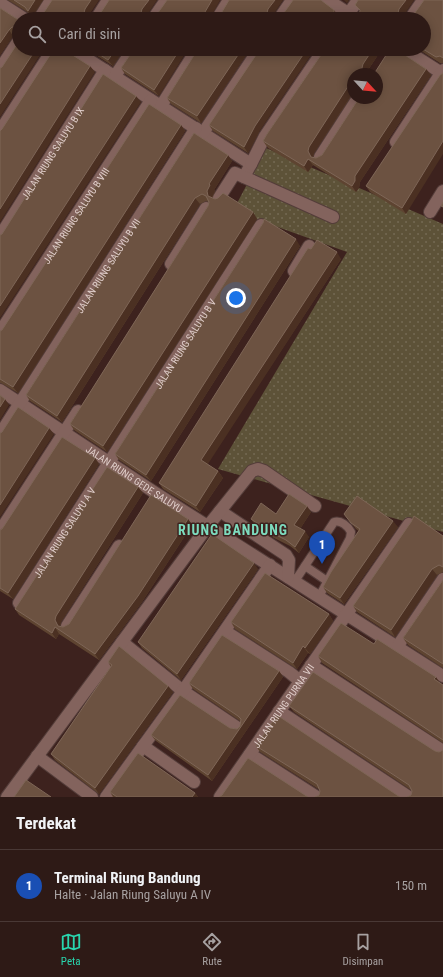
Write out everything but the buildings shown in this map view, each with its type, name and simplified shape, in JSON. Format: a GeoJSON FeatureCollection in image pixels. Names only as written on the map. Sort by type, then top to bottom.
{"type":"FeatureCollection","features":[{"type":"Feature","properties":{"kind":"street"},"geometry":{"type":"LineString","coordinates":[[43,12],[51,0]]}},
{"type":"Feature","properties":{"kind":"street"},"geometry":{"type":"LineString","coordinates":[[100,12],[108,0]]}},
{"type":"Feature","properties":{"kind":"street"},"geometry":{"type":"LineString","coordinates":[[158,12],[166,0]]}},
{"type":"Feature","properties":{"kind":"street"},"geometry":{"type":"LineString","coordinates":[[221,12],[229,0]]}},
{"type":"Feature","properties":{"kind":"street"},"geometry":{"type":"LineString","coordinates":[[284,12],[292,0]]}},
{"type":"Feature","properties":{"kind":"street"},"geometry":{"type":"LineString","coordinates":[[328,0],[344,12]]}},
{"type":"Feature","properties":{"kind":"street"},"geometry":{"type":"LineString","coordinates":[[352,12],[358,0]]}},
{"type":"Feature","properties":{"kind":"street"},"geometry":{"type":"LineString","coordinates":[[415,12],[423,0]]}},
{"type":"Feature","properties":{"kind":"street"},"geometry":{"type":"LineString","coordinates":[[0,3],[15,12]]}},
{"type":"Feature","properties":{"kind":"street"},"geometry":{"type":"LineString","coordinates":[[0,69],[12,51]]}},
{"type":"Feature","properties":{"kind":"street"},"geometry":{"type":"LineString","coordinates":[[0,131],[48,56]]}},
{"type":"Feature","properties":{"kind":"street"},"geometry":{"type":"LineString","coordinates":[[84,56],[251,164]]}},
{"type":"Feature","properties":{"kind":"street","name":"JALAN RIUNG SALUYU B IX"},"geometry":{"type":"LineString","coordinates":[[0,236],[110,73],[126,56]]}},
{"type":"Feature","properties":{"kind":"street","name":"JALAN RIUNG SALUYU B VIII"},"geometry":{"type":"LineString","coordinates":[[0,332],[156,103],[192,56]]}},
{"type":"Feature","properties":{"kind":"street","name":"JALAN RIUNG SALUYU B VII"},"geometry":{"type":"LineString","coordinates":[[0,434],[199,131],[254,56]]}},
{"type":"Feature","properties":{"kind":"street"},"geometry":{"type":"LineString","coordinates":[[244,177],[265,136],[319,56]]}},
{"type":"Feature","properties":{"kind":"street"},"geometry":{"type":"LineString","coordinates":[[388,153],[442,73],[415,56]]}},
{"type":"Feature","properties":{"kind":"street"},"geometry":{"type":"LineString","coordinates":[[320,157],[354,104]]}},
{"type":"Feature","properties":{"kind":"street"},"geometry":{"type":"LineString","coordinates":[[219,198],[235,173],[332,217]]}},
{"type":"Feature","properties":{"kind":"street"},"geometry":{"type":"LineString","coordinates":[[430,212],[443,190]]}},
{"type":"Feature","properties":{"kind":"street"},"geometry":{"type":"LineString","coordinates":[[165,274],[206,208]]}},
{"type":"Feature","properties":{"kind":"street","name":"JALAN RIUNG SALUYU B V"},"geometry":{"type":"LineString","coordinates":[[109,462],[261,225]]}},
{"type":"Feature","properties":{"kind":"street"},"geometry":{"type":"LineString","coordinates":[[288,280],[309,246]]}},
{"type":"Feature","properties":{"kind":"street","name":"JALAN RIUNG GEDE SALUYU"},"geometry":{"type":"LineString","coordinates":[[0,390],[154,492],[443,676]]}},
{"type":"Feature","properties":{"kind":"street"},"geometry":{"type":"LineString","coordinates":[[0,531],[85,399]]}},
{"type":"Feature","properties":{"kind":"street","name":"JALAN RIUNG SALUYU A V"},"geometry":{"type":"LineString","coordinates":[[19,603],[109,462]]}},
{"type":"Feature","properties":{"kind":"street"},"geometry":{"type":"LineString","coordinates":[[0,792],[7,797],[208,526],[252,471],[258,469],[264,471],[315,506]]}},
{"type":"Feature","properties":{"kind":"street"},"geometry":{"type":"LineString","coordinates":[[220,511],[286,555],[291,579]]}},
{"type":"Feature","properties":{"kind":"street","name":"JALAN RIUNG PURNA VII"},"geometry":{"type":"LineString","coordinates":[[221,797],[279,711],[296,677],[312,665],[409,524]]}},
{"type":"Feature","properties":{"kind":"street"},"geometry":{"type":"LineString","coordinates":[[67,626],[123,539]]}},
{"type":"Feature","properties":{"kind":"street"},"geometry":{"type":"LineString","coordinates":[[106,797],[183,691],[270,566]]}},
{"type":"Feature","properties":{"kind":"street"},"geometry":{"type":"LineString","coordinates":[[397,647],[443,579]]}},
{"type":"Feature","properties":{"kind":"street"},"geometry":{"type":"LineString","coordinates":[[225,631],[296,677]]}},
{"type":"Feature","properties":{"kind":"street"},"geometry":{"type":"LineString","coordinates":[[122,642],[183,691],[238,728]]}},
{"type":"Feature","properties":{"kind":"street"},"geometry":{"type":"LineString","coordinates":[[312,665],[443,751]]}},
{"type":"Feature","properties":{"kind":"street"},"geometry":{"type":"LineString","coordinates":[[279,711],[409,797]]}},
{"type":"Feature","properties":{"kind":"street"},"geometry":{"type":"LineString","coordinates":[[143,746],[194,782]]}},
{"type":"Feature","properties":{"kind":"street"},"geometry":{"type":"LineString","coordinates":[[250,754],[317,797]]}},
{"type":"Feature","properties":{"kind":"street"},"geometry":{"type":"LineString","coordinates":[[38,756],[92,797]]}},
{"type":"Feature","properties":{"kind":"lane"},"geometry":{"type":"LineString","coordinates":[[291,579],[305,566],[334,522],[339,521],[348,527],[351,532],[350,538],[319,597]]}},
{"type":"Feature","properties":{"kind":"lane"},"geometry":{"type":"LineString","coordinates":[[305,566],[327,582]]}},
{"type":"Feature","properties":{"kind":"shaded area"},"geometry":{"type":"Polygon","coordinates":[[[266,148],[443,224],[443,532],[218,469],[347,252],[233,211],[266,148]]]}},
{"type":"Feature","properties":{"kind":"place","name":"Terminal Riung Bandung"},"geometry":{"type":"Point","coordinates":[322,564]}},
{"type":"Feature","properties":{"kind":"district","name":"RIUNG BANDUNG"},"geometry":{"type":"Point","coordinates":[233,530]}}]}
